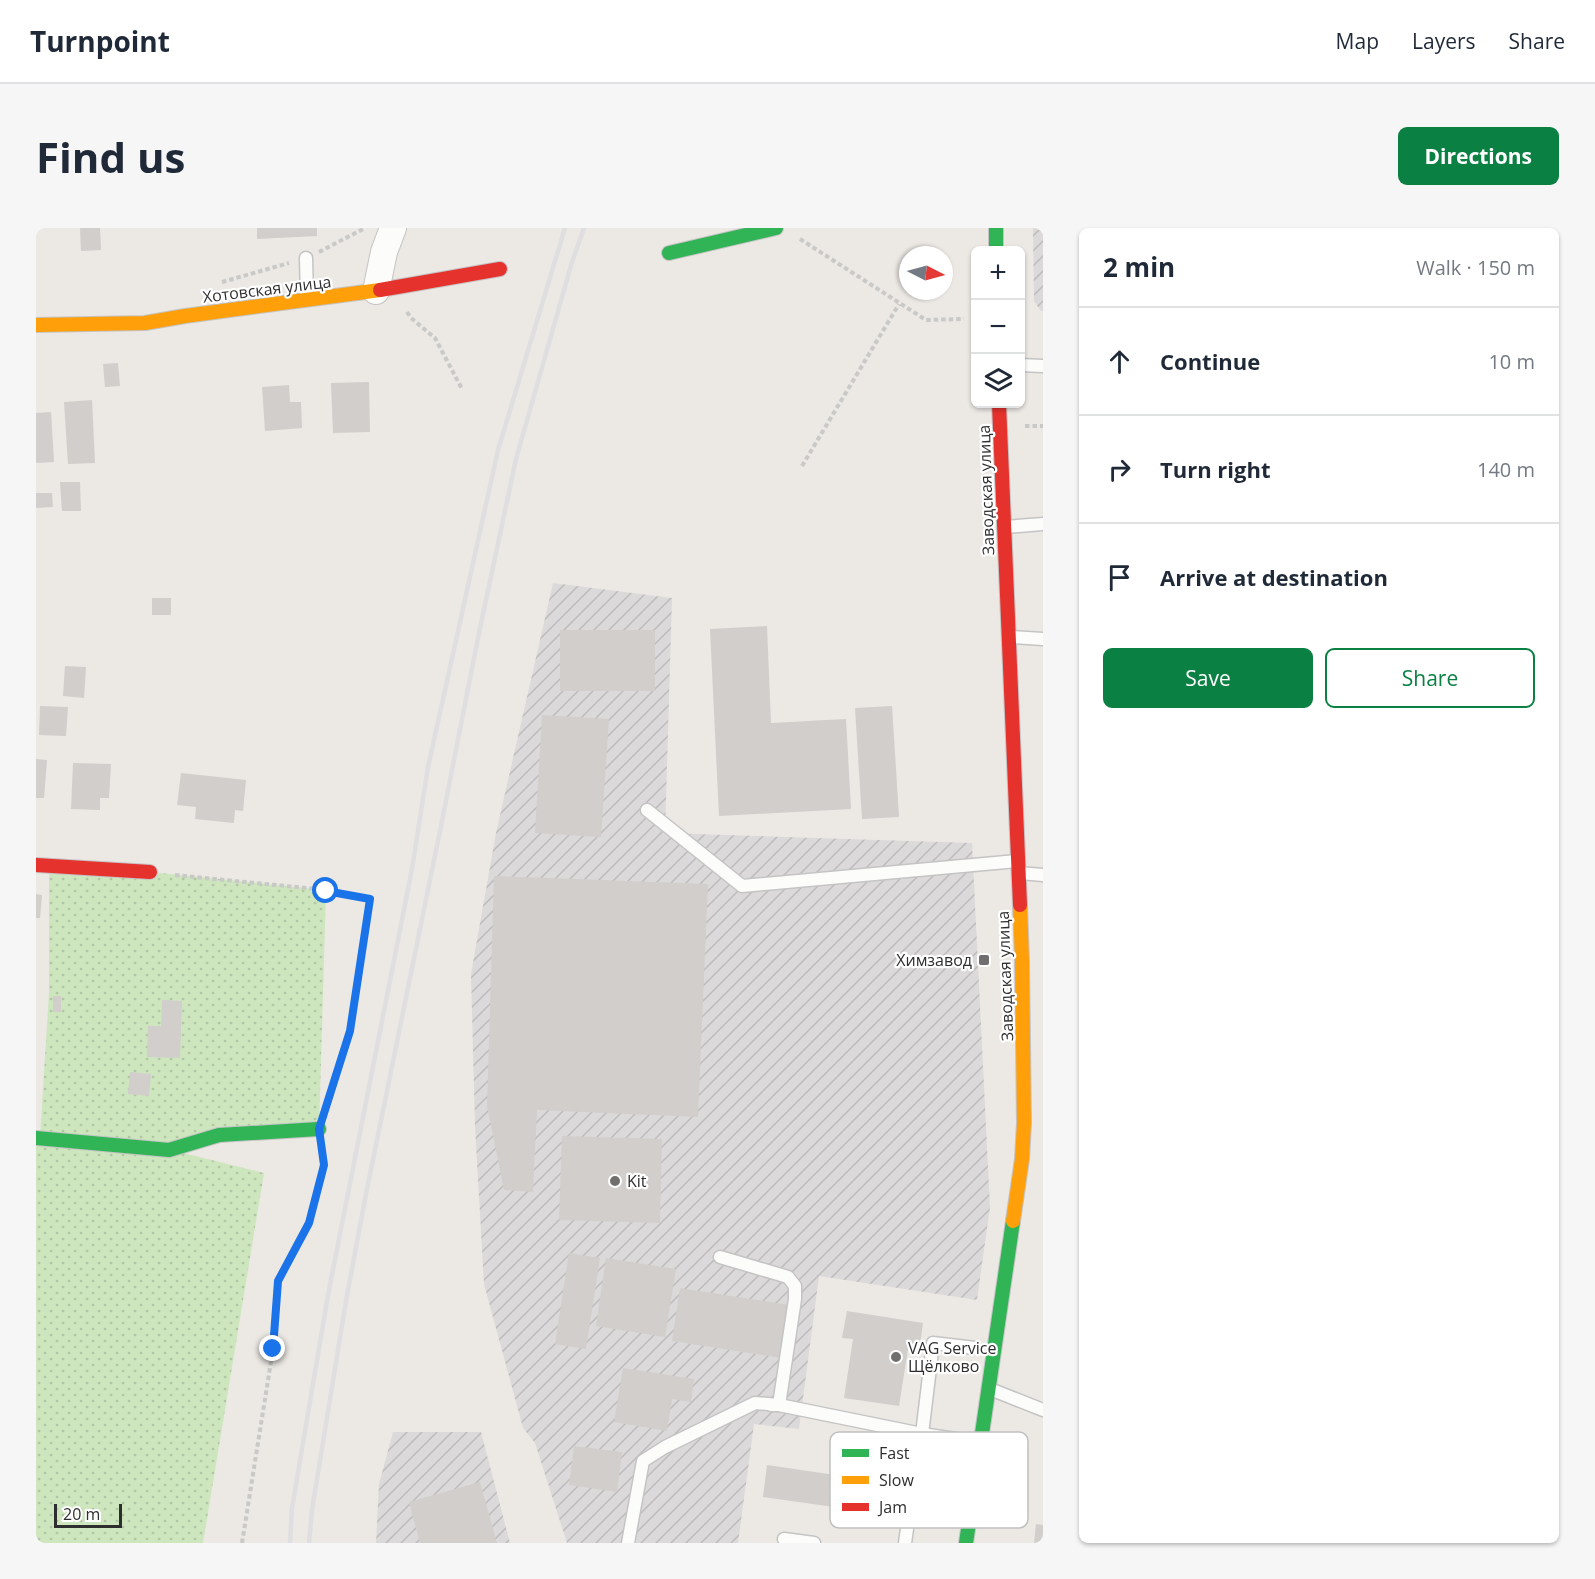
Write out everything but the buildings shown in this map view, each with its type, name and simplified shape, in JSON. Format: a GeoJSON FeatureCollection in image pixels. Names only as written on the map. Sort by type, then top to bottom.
{"type":"FeatureCollection","features":[{"type":"Feature","properties":{"kind":"main road"},"geometry":{"type":"LineString","coordinates":[[669,253],[776,228]]}},
{"type":"Feature","properties":{"kind":"main road"},"geometry":{"type":"LineString","coordinates":[[996,228],[996,246]]}},
{"type":"Feature","properties":{"kind":"main road","name":"Хотовская улица"},"geometry":{"type":"LineString","coordinates":[[36,325],[145,323],[384,290],[500,269]]}},
{"type":"Feature","properties":{"kind":"main road","name":"Заводская улица"},"geometry":{"type":"LineString","coordinates":[[982,1432],[1028,1160],[1024,1123],[1024,1016],[999,408]]}},
{"type":"Feature","properties":{"kind":"main road"},"geometry":{"type":"LineString","coordinates":[[36,865],[150,872]]}},
{"type":"Feature","properties":{"kind":"main road"},"geometry":{"type":"LineString","coordinates":[[36,1138],[169,1150],[219,1135],[319,1129]]}},
{"type":"Feature","properties":{"kind":"main road","name":"Заводская улица"},"geometry":{"type":"LineString","coordinates":[[966,1543],[968,1528]]}},
{"type":"Feature","properties":{"kind":"street"},"geometry":{"type":"LineString","coordinates":[[384,290],[384,252],[393,228]]}},
{"type":"Feature","properties":{"kind":"lane"},"geometry":{"type":"LineString","coordinates":[[306,258],[307,301]]}},
{"type":"Feature","properties":{"kind":"lane"},"geometry":{"type":"LineString","coordinates":[[1025,365],[1043,366]]}},
{"type":"Feature","properties":{"kind":"lane"},"geometry":{"type":"LineString","coordinates":[[1004,527],[1043,524]]}},
{"type":"Feature","properties":{"kind":"lane"},"geometry":{"type":"LineString","coordinates":[[1008,637],[1043,639]]}},
{"type":"Feature","properties":{"kind":"lane"},"geometry":{"type":"LineString","coordinates":[[647,810],[742,886],[1018,867],[1043,875]]}},
{"type":"Feature","properties":{"kind":"lane"},"geometry":{"type":"LineString","coordinates":[[720,1257],[788,1277],[795,1286],[779,1406]]}},
{"type":"Feature","properties":{"kind":"lane"},"geometry":{"type":"LineString","coordinates":[[922,1432],[933,1343],[975,1348]]}},
{"type":"Feature","properties":{"kind":"lane"},"geometry":{"type":"LineString","coordinates":[[989,1388],[1043,1410]]}},
{"type":"Feature","properties":{"kind":"lane"},"geometry":{"type":"LineString","coordinates":[[628,1543],[643,1461],[665,1447],[755,1403],[912,1432]]}},
{"type":"Feature","properties":{"kind":"lane"},"geometry":{"type":"LineString","coordinates":[[905,1543],[907,1528]]}},
{"type":"Feature","properties":{"kind":"lane"},"geometry":{"type":"LineString","coordinates":[[784,1539],[814,1543]]}},
{"type":"Feature","properties":{"kind":"path"},"geometry":{"type":"LineString","coordinates":[[220,282],[306,258],[365,228]]}},
{"type":"Feature","properties":{"kind":"path"},"geometry":{"type":"LineString","coordinates":[[792,234],[926,320],[964,319]]}},
{"type":"Feature","properties":{"kind":"path"},"geometry":{"type":"LineString","coordinates":[[384,290],[411,318],[435,338],[462,389]]}},
{"type":"Feature","properties":{"kind":"path"},"geometry":{"type":"LineString","coordinates":[[802,466],[899,304]]}},
{"type":"Feature","properties":{"kind":"path"},"geometry":{"type":"LineString","coordinates":[[1022,427],[1043,426]]}},
{"type":"Feature","properties":{"kind":"path"},"geometry":{"type":"LineString","coordinates":[[150,872],[326,891],[370,899],[350,1031],[319,1129],[324,1165],[309,1223],[278,1281],[273,1349],[242,1543]]}},
{"type":"Feature","properties":{"kind":"shaded area"},"geometry":{"type":"Polygon","coordinates":[[[1033,228],[1043,228],[1043,311],[1034,301],[1033,228]]]}},
{"type":"Feature","properties":{"kind":"shaded area"},"geometry":{"type":"Polygon","coordinates":[[[553,583],[672,598],[665,833],[972,843],[990,1207],[977,1300],[819,1276],[799,1429],[754,1424],[738,1543],[567,1543],[535,1443],[523,1428],[484,1284],[475,1126],[471,974],[496,833],[553,583]]]}},
{"type":"Feature","properties":{"kind":"shaded area"},"geometry":{"type":"Polygon","coordinates":[[[393,1432],[481,1432],[510,1543],[376,1543],[379,1484],[393,1432]]]}},
{"type":"Feature","properties":{"kind":"green space"},"geometry":{"type":"Polygon","coordinates":[[[49,866],[150,872],[326,890],[319,1129],[171,1150],[264,1173],[203,1543],[36,1543],[36,1138],[40,1138],[49,992],[49,866]]]}},
{"type":"Feature","properties":{"kind":"railway"},"geometry":{"type":"LineString","coordinates":[[290,1543],[292,1508],[328,1295],[412,869],[428,767],[498,450],[565,228]]}},
{"type":"Feature","properties":{"kind":"railway"},"geometry":{"type":"LineString","coordinates":[[309,1543],[312,1510],[346,1301],[479,633],[516,459],[572,262],[584,228]]}},
{"type":"Feature","properties":{"kind":"traffic: fast"},"geometry":{"type":"LineString","coordinates":[[669,253],[776,228]]}},
{"type":"Feature","properties":{"kind":"traffic: fast"},"geometry":{"type":"LineString","coordinates":[[996,228],[996,246]]}},
{"type":"Feature","properties":{"kind":"traffic: fast"},"geometry":{"type":"LineString","coordinates":[[36,1138],[169,1150],[219,1135],[319,1129]]}},
{"type":"Feature","properties":{"kind":"traffic: fast"},"geometry":{"type":"LineString","coordinates":[[982,1432],[1013,1221]]}},
{"type":"Feature","properties":{"kind":"traffic: fast"},"geometry":{"type":"LineString","coordinates":[[966,1543],[968,1528]]}},
{"type":"Feature","properties":{"kind":"traffic: slow"},"geometry":{"type":"LineString","coordinates":[[36,325],[145,323],[380,290]]}},
{"type":"Feature","properties":{"kind":"traffic: slow"},"geometry":{"type":"LineString","coordinates":[[1013,1221],[1022,1159],[1024,1123],[1020,905]]}},
{"type":"Feature","properties":{"kind":"traffic: jam"},"geometry":{"type":"LineString","coordinates":[[380,290],[500,269]]}},
{"type":"Feature","properties":{"kind":"traffic: jam"},"geometry":{"type":"LineString","coordinates":[[999,408],[1020,905]]}},
{"type":"Feature","properties":{"kind":"traffic: jam"},"geometry":{"type":"LineString","coordinates":[[36,865],[150,872]]}},
{"type":"Feature","properties":{"kind":"place","name":"Химзавод"},"geometry":{"type":"Point","coordinates":[984,960]}},
{"type":"Feature","properties":{"kind":"place","name":"Kit"},"geometry":{"type":"Point","coordinates":[615,1181]}},
{"type":"Feature","properties":{"kind":"place","name":"VAG Service Щёлково"},"geometry":{"type":"Point","coordinates":[896,1357]}},
{"type":"Feature","properties":{"kind":"route"},"geometry":{"type":"LineString","coordinates":[[273,1349],[278,1281],[309,1223],[324,1165],[319,1129],[350,1031],[370,899],[326,891]]}}]}
